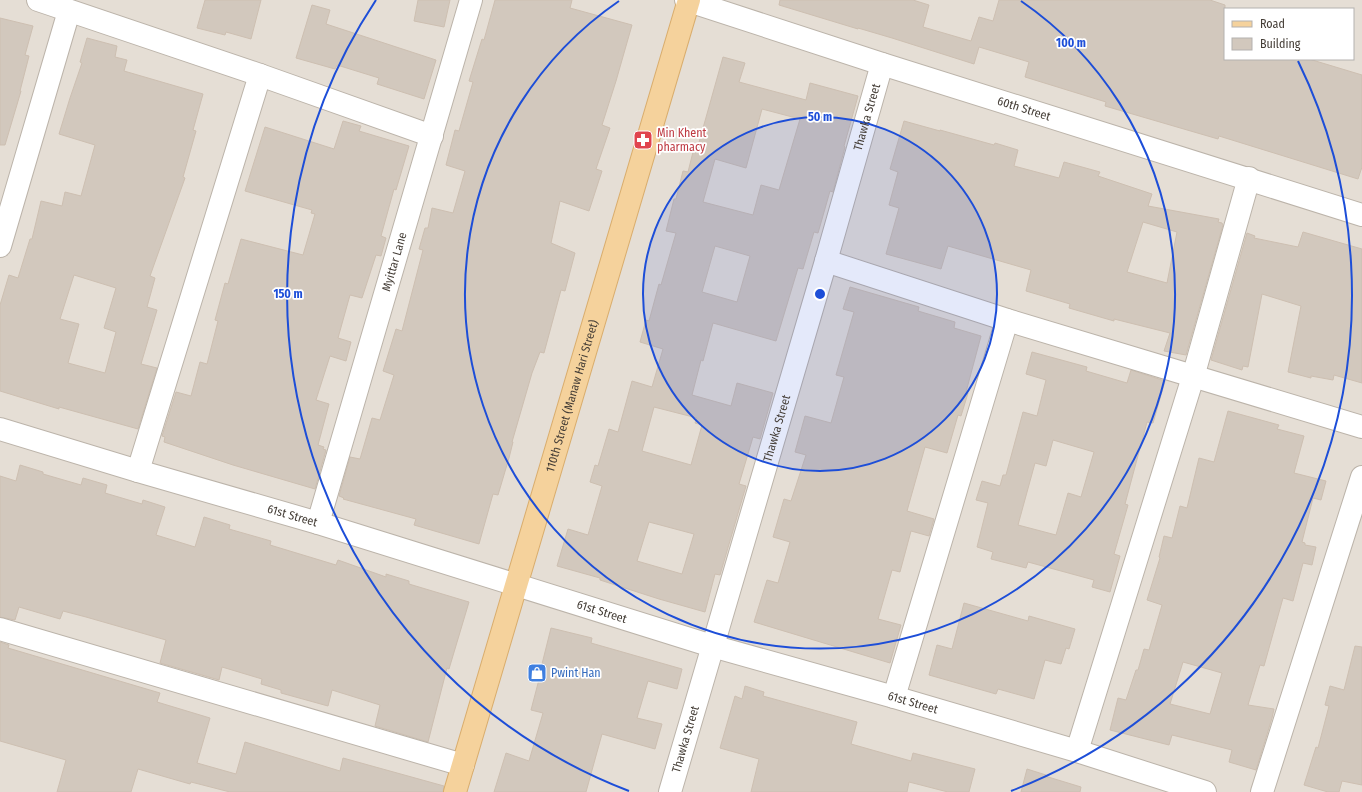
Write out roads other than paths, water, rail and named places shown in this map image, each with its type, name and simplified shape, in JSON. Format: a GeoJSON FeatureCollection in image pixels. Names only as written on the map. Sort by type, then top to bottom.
{"type":"FeatureCollection","features":[{"type":"Feature","properties":{"kind":"main road","name":"110th Street (Manaw Hari Street)"},"geometry":{"type":"LineString","coordinates":[[455,792],[688,0]]}},
{"type":"Feature","properties":{"kind":"street"},"geometry":{"type":"LineString","coordinates":[[38,0],[260,75],[432,136]]}},
{"type":"Feature","properties":{"kind":"street","name":"Myittar Lane"},"geometry":{"type":"LineString","coordinates":[[318,523],[471,0]]}},
{"type":"Feature","properties":{"kind":"street","name":"60th Street"},"geometry":{"type":"LineString","coordinates":[[688,0],[882,64],[1249,178],[1362,215]]}},
{"type":"Feature","properties":{"kind":"street"},"geometry":{"type":"LineString","coordinates":[[0,246],[69,11]]}},
{"type":"Feature","properties":{"kind":"street","name":"Thawka Street"},"geometry":{"type":"LineString","coordinates":[[670,792],[826,261],[882,64]]}},
{"type":"Feature","properties":{"kind":"street"},"geometry":{"type":"LineString","coordinates":[[138,471],[260,75]]}},
{"type":"Feature","properties":{"kind":"street"},"geometry":{"type":"LineString","coordinates":[[1077,751],[1193,377],[1249,178]]}},
{"type":"Feature","properties":{"kind":"street"},"geometry":{"type":"LineString","coordinates":[[826,261],[1007,320],[1362,427]]}},
{"type":"Feature","properties":{"kind":"street"},"geometry":{"type":"LineString","coordinates":[[894,697],[1007,320]]}},
{"type":"Feature","properties":{"kind":"street","name":"61st Street"},"geometry":{"type":"LineString","coordinates":[[0,430],[318,523],[712,646],[894,697],[1077,751],[1205,792]]}},
{"type":"Feature","properties":{"kind":"street"},"geometry":{"type":"LineString","coordinates":[[1262,792],[1362,477]]}},
{"type":"Feature","properties":{"kind":"street"},"geometry":{"type":"LineString","coordinates":[[0,629],[463,765]]}},
{"type":"Feature","properties":{"kind":"place","name":"Min Khent pharmacy"},"geometry":{"type":"Point","coordinates":[643,140]}},
{"type":"Feature","properties":{"kind":"place","name":"Pwint Han"},"geometry":{"type":"Point","coordinates":[537,673]}}]}
